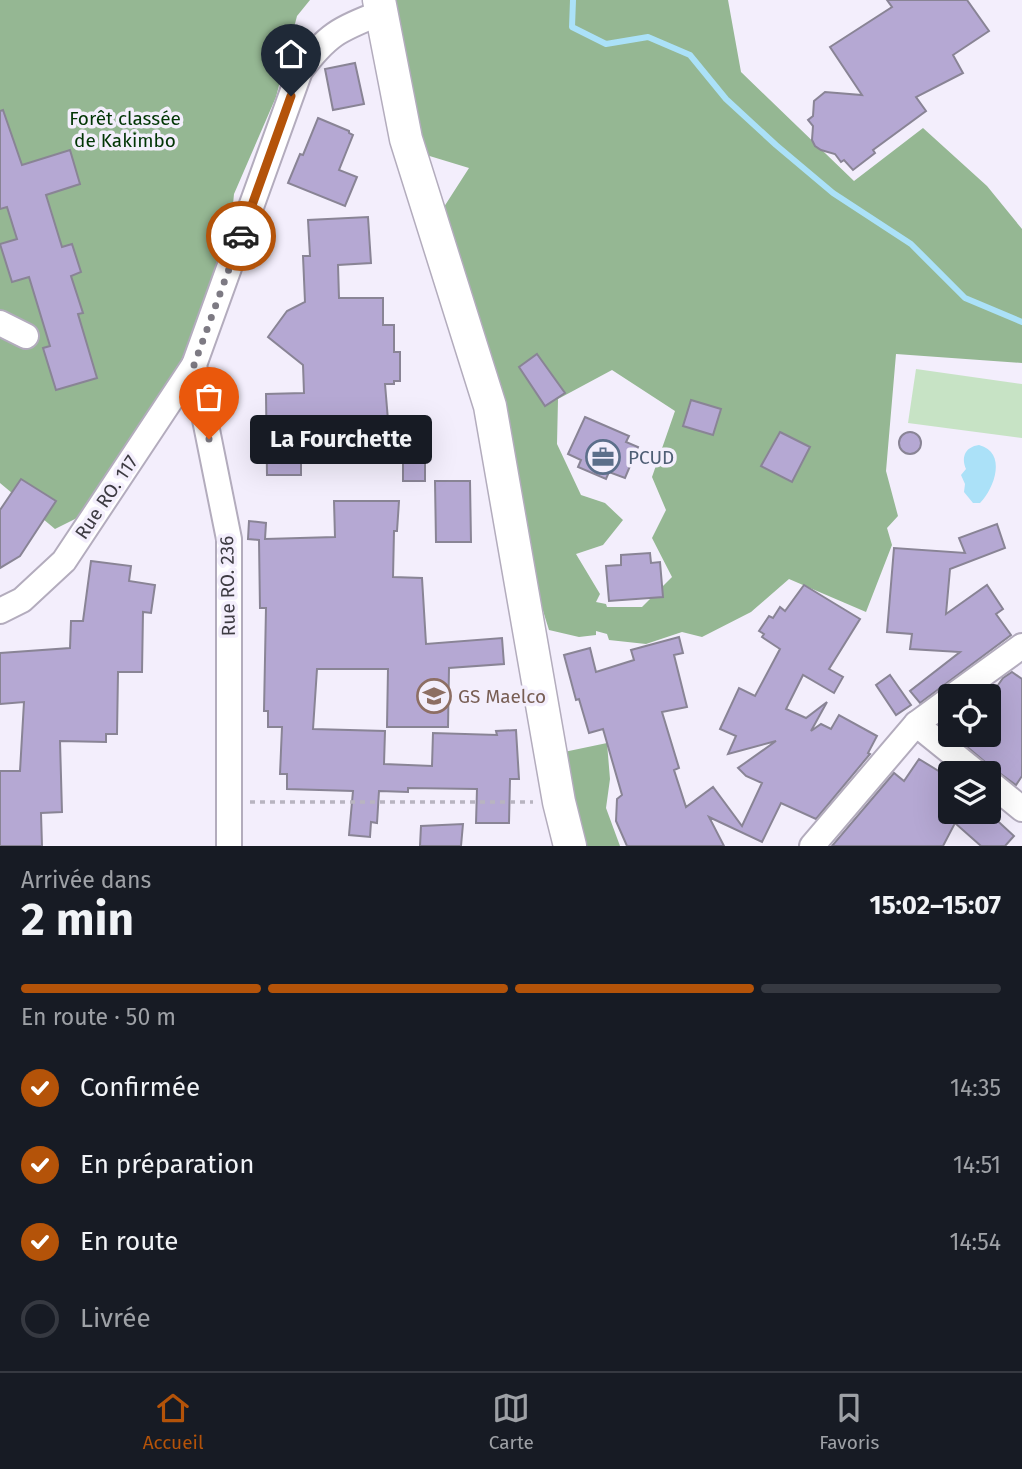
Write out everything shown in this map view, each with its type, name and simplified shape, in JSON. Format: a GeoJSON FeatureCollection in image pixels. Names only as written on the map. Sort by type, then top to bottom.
{"type":"FeatureCollection","features":[{"type":"Feature","properties":{"kind":"main road"},"geometry":{"type":"LineString","coordinates":[[380,7],[406,139],[490,406],[559,802],[570,846]]}},
{"type":"Feature","properties":{"kind":"street"},"geometry":{"type":"LineString","coordinates":[[194,365],[300,71],[317,48],[340,29],[380,7]]}},
{"type":"Feature","properties":{"kind":"street"},"geometry":{"type":"LineString","coordinates":[[0,323],[26,336]]}},
{"type":"Feature","properties":{"kind":"street","name":"Rue RO. 117"},"geometry":{"type":"LineString","coordinates":[[0,611],[22,600],[64,562],[194,365]]}},
{"type":"Feature","properties":{"kind":"street","name":"Rue RO. 236"},"geometry":{"type":"LineString","coordinates":[[194,365],[229,538],[229,846]]}},
{"type":"Feature","properties":{"kind":"street"},"geometry":{"type":"LineString","coordinates":[[971,684],[1022,646]]}},
{"type":"Feature","properties":{"kind":"street"},"geometry":{"type":"LineString","coordinates":[[812,846],[916,724],[938,708]]}},
{"type":"Feature","properties":{"kind":"street"},"geometry":{"type":"LineString","coordinates":[[916,724],[962,761]]}},
{"type":"Feature","properties":{"kind":"street"},"geometry":{"type":"LineString","coordinates":[[1001,792],[1022,809]]}},
{"type":"Feature","properties":{"kind":"path"},"geometry":{"type":"LineString","coordinates":[[228,802],[559,802]]}},
{"type":"Feature","properties":{"kind":"green space","name":"Forêt classée de Kakimbo"},"geometry":{"type":"Polygon","coordinates":[[[0,0],[310,0],[297,16],[276,97],[234,194],[222,317],[85,514],[55,529],[0,483],[0,0]]]}},
{"type":"Feature","properties":{"kind":"green space"},"geometry":{"type":"Polygon","coordinates":[[[388,0],[728,0],[741,72],[854,181],[923,128],[987,186],[1022,229],[1022,363],[896,354],[886,471],[898,516],[887,528],[892,545],[866,612],[789,579],[751,612],[702,637],[682,632],[646,644],[609,640],[607,634],[596,631],[596,635],[579,637],[549,630],[478,402],[442,210],[469,168],[423,154],[388,0]],[[612,370],[558,399],[557,444],[581,495],[605,503],[623,520],[603,545],[576,554],[600,594],[596,602],[606,604],[607,607],[642,607],[672,577],[652,538],[666,510],[652,477],[675,411],[612,370]]]}},
{"type":"Feature","properties":{"kind":"green space"},"geometry":{"type":"Polygon","coordinates":[[[916,369],[1022,384],[1022,438],[908,423],[916,369]]]}},
{"type":"Feature","properties":{"kind":"green space"},"geometry":{"type":"Polygon","coordinates":[[[607,743],[610,779],[606,808],[620,846],[577,846],[564,752],[607,743]]]}},
{"type":"Feature","properties":{"kind":"water"},"geometry":{"type":"Polygon","coordinates":[[[979,445],[993,455],[996,471],[990,489],[980,503],[973,503],[964,492],[965,484],[961,475],[966,469],[965,453],[979,445]]]}},
{"type":"Feature","properties":{"kind":"building"},"geometry":{"type":"Polygon","coordinates":[[[887,0],[967,0],[989,31],[953,55],[963,73],[916,97],[926,111],[873,150],[875,153],[853,170],[835,154],[815,146],[812,140],[813,126],[808,120],[813,116],[814,101],[825,92],[862,95],[830,47],[892,7],[887,0]]]}},
{"type":"Feature","properties":{"kind":"building"},"geometry":{"type":"Polygon","coordinates":[[[355,63],[364,104],[333,110],[325,69],[355,63]]]}},
{"type":"Feature","properties":{"kind":"building"},"geometry":{"type":"Polygon","coordinates":[[[3,110],[22,165],[70,150],[80,184],[46,195],[62,247],[72,244],[81,272],[71,276],[83,313],[78,314],[97,378],[56,390],[43,348],[50,346],[29,277],[12,282],[0,244],[17,239],[7,207],[0,209],[0,111],[3,110]]]}},
{"type":"Feature","properties":{"kind":"building"},"geometry":{"type":"Polygon","coordinates":[[[318,118],[353,135],[339,170],[357,177],[345,206],[288,183],[318,118]]]}},
{"type":"Feature","properties":{"kind":"building"},"geometry":{"type":"Polygon","coordinates":[[[368,217],[371,263],[338,265],[339,298],[383,298],[383,325],[394,325],[394,352],[400,352],[400,381],[385,384],[388,420],[425,420],[425,481],[403,481],[403,444],[351,449],[351,454],[301,455],[301,475],[267,475],[266,394],[304,393],[303,365],[268,337],[287,311],[305,302],[303,256],[310,256],[308,220],[368,217]]]}},
{"type":"Feature","properties":{"kind":"building"},"geometry":{"type":"Polygon","coordinates":[[[537,354],[565,393],[545,406],[519,367],[537,354]]]}},
{"type":"Feature","properties":{"kind":"building"},"geometry":{"type":"Polygon","coordinates":[[[691,400],[721,409],[713,435],[683,426],[691,400]]]}},
{"type":"Feature","properties":{"kind":"building"},"geometry":{"type":"Polygon","coordinates":[[[585,417],[629,436],[626,442],[638,447],[625,478],[609,472],[606,479],[578,467],[581,460],[568,454],[585,417]]]}},
{"type":"Feature","properties":{"kind":"building"},"geometry":{"type":"Polygon","coordinates":[[[780,432],[810,447],[792,482],[761,466],[780,432]]]}},
{"type":"Feature","properties":{"kind":"building"},"geometry":{"type":"Polygon","coordinates":[[[910,432],[918,435],[921,443],[918,451],[910,454],[902,451],[899,443],[902,435],[910,432]]]}},
{"type":"Feature","properties":{"kind":"building"},"geometry":{"type":"Polygon","coordinates":[[[21,479],[56,501],[20,556],[0,568],[0,510],[21,479]]]}},
{"type":"Feature","properties":{"kind":"building"},"geometry":{"type":"Polygon","coordinates":[[[435,481],[470,481],[471,542],[436,542],[435,481]]]}},
{"type":"Feature","properties":{"kind":"building"},"geometry":{"type":"Polygon","coordinates":[[[334,501],[399,501],[397,531],[394,531],[393,577],[422,578],[426,644],[502,638],[504,664],[449,668],[448,727],[387,727],[388,669],[317,669],[313,729],[385,731],[384,764],[432,766],[433,733],[497,735],[496,731],[516,730],[519,779],[510,779],[509,823],[476,823],[477,789],[408,788],[408,792],[379,791],[377,823],[371,822],[370,837],[349,835],[353,791],[287,789],[287,774],[280,774],[282,727],[268,727],[268,711],[264,711],[266,608],[260,608],[259,540],[248,539],[249,521],[266,523],[265,539],[335,537],[334,501]]]}},
{"type":"Feature","properties":{"kind":"building"},"geometry":{"type":"Polygon","coordinates":[[[997,524],[1005,548],[950,569],[946,614],[987,585],[1003,609],[996,614],[1011,635],[945,684],[938,684],[938,690],[920,703],[910,691],[960,652],[910,649],[912,634],[887,632],[894,548],[965,553],[959,538],[997,524]]]}},
{"type":"Feature","properties":{"kind":"building"},"geometry":{"type":"Polygon","coordinates":[[[650,553],[651,563],[660,562],[663,597],[609,601],[606,566],[621,565],[621,555],[650,553]]]}},
{"type":"Feature","properties":{"kind":"building"},"geometry":{"type":"Polygon","coordinates":[[[91,561],[131,566],[129,581],[155,585],[151,613],[143,612],[142,672],[118,672],[117,734],[106,734],[106,742],[60,741],[62,812],[41,813],[42,846],[0,846],[0,771],[20,771],[24,702],[0,704],[0,653],[70,648],[71,621],[83,621],[91,561]]]}},
{"type":"Feature","properties":{"kind":"building"},"geometry":{"type":"Polygon","coordinates":[[[804,585],[860,619],[829,669],[843,677],[834,693],[803,675],[786,709],[806,718],[827,702],[811,731],[821,724],[831,729],[839,715],[877,736],[868,753],[870,754],[816,819],[781,803],[762,842],[709,817],[724,846],[627,846],[616,821],[617,799],[622,795],[603,729],[589,733],[579,699],[576,700],[564,655],[590,648],[596,672],[634,660],[631,650],[679,637],[683,653],[674,655],[687,707],[662,712],[679,768],[674,770],[686,807],[713,787],[742,826],[762,783],[746,776],[738,768],[776,741],[728,754],[736,736],[720,729],[739,688],[755,696],[780,649],[762,637],[764,634],[759,631],[769,616],[773,618],[780,607],[785,611],[804,585]]]}},
{"type":"Feature","properties":{"kind":"building"},"geometry":{"type":"Polygon","coordinates":[[[1012,672],[1022,679],[1022,776],[1016,785],[1001,774],[1001,761],[984,761],[967,747],[1001,747],[1001,684],[999,684],[1012,672]]]}},
{"type":"Feature","properties":{"kind":"building"},"geometry":{"type":"Polygon","coordinates":[[[890,675],[911,705],[896,715],[876,685],[890,675]]]}},
{"type":"Feature","properties":{"kind":"building"},"geometry":{"type":"Polygon","coordinates":[[[919,759],[938,771],[938,824],[954,824],[943,846],[832,846],[894,773],[904,781],[919,759]]]}},
{"type":"Feature","properties":{"kind":"building"},"geometry":{"type":"Polygon","coordinates":[[[463,824],[461,846],[420,846],[421,826],[463,824]]]}},
{"type":"Feature","properties":{"kind":"building"},"geometry":{"type":"Polygon","coordinates":[[[956,824],[1001,824],[1014,836],[1005,846],[981,846],[956,824]]]}},
{"type":"Feature","properties":{"kind":"waterway"},"geometry":{"type":"LineString","coordinates":[[573,0],[572,27],[606,44],[648,37],[690,55],[726,99],[833,193],[911,244],[965,298],[1022,322]]}},
{"type":"Feature","properties":{"kind":"way so far"},"geometry":{"type":"LineString","coordinates":[[209,439],[194,365],[241,236]]}},
{"type":"Feature","properties":{"kind":"place","name":"La Fourchette"},"geometry":{"type":"Point","coordinates":[209,439]}},
{"type":"Feature","properties":{"kind":"place","name":"PCUD"},"geometry":{"type":"Point","coordinates":[603,457]}},
{"type":"Feature","properties":{"kind":"place","name":"GS Maelco"},"geometry":{"type":"Point","coordinates":[434,696]}},
{"type":"Feature","properties":{"kind":"route"},"geometry":{"type":"LineString","coordinates":[[241,236],[291,96]]}}]}
